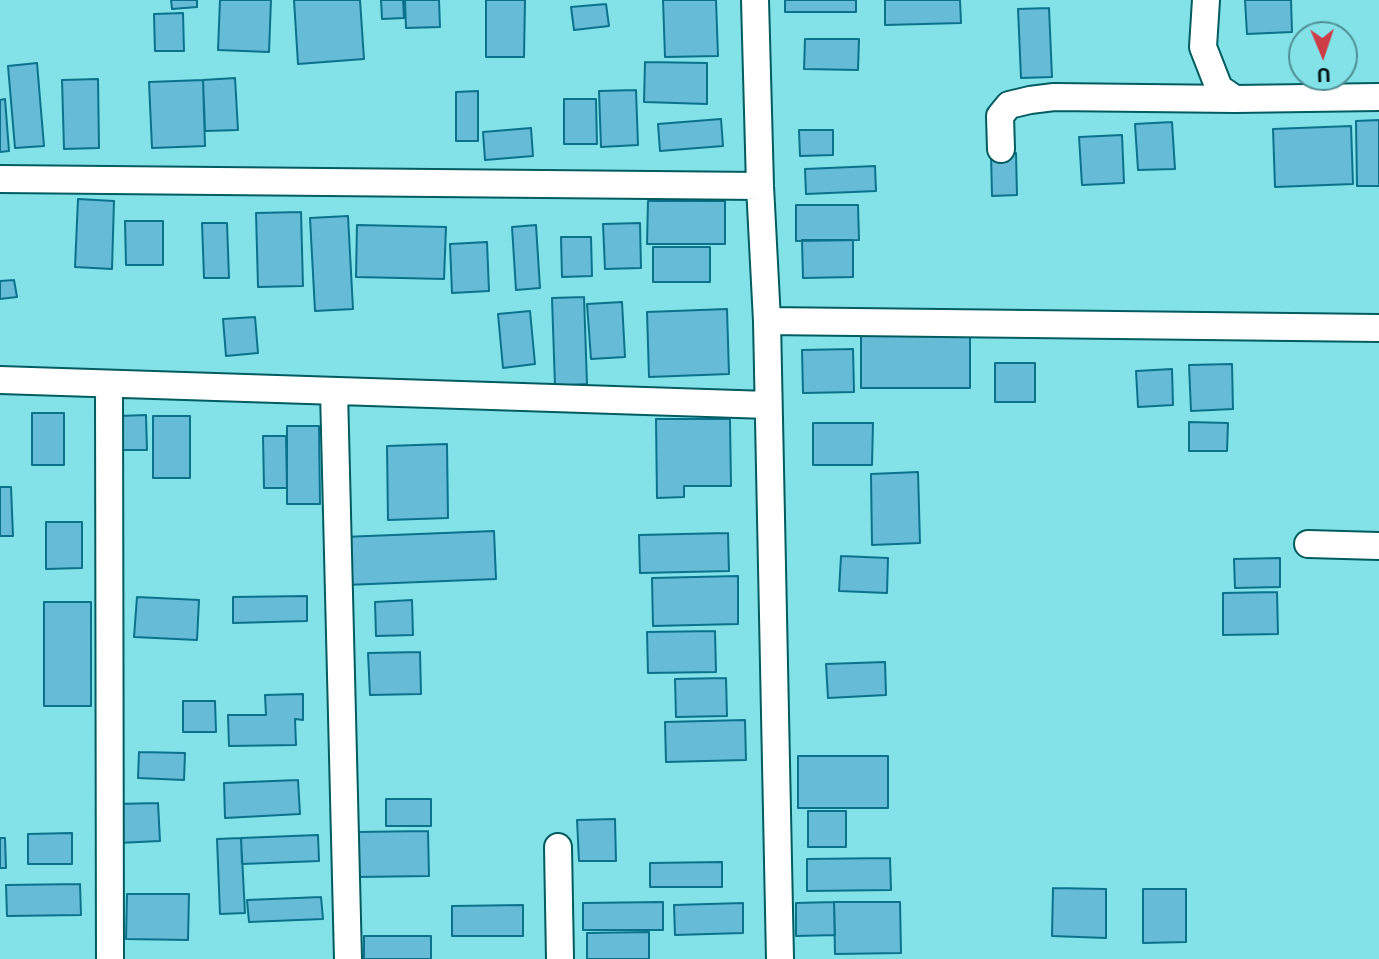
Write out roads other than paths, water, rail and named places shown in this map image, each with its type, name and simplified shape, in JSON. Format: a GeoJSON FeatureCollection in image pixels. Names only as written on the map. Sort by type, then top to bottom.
{"type":"FeatureCollection","features":[{"type":"Feature","properties":{"kind":"street"},"geometry":{"type":"LineString","coordinates":[[755,0],[767,321],[780,959]]}},
{"type":"Feature","properties":{"kind":"street"},"geometry":{"type":"LineString","coordinates":[[1206,0],[1203,47],[1219,88],[1235,99]]}},
{"type":"Feature","properties":{"kind":"street"},"geometry":{"type":"LineString","coordinates":[[1001,149],[1000,116],[1009,105],[1030,100],[1054,97],[1379,97]]}},
{"type":"Feature","properties":{"kind":"street"},"geometry":{"type":"LineString","coordinates":[[0,179],[760,186]]}},
{"type":"Feature","properties":{"kind":"street"},"geometry":{"type":"LineString","coordinates":[[767,321],[1379,328]]}},
{"type":"Feature","properties":{"kind":"street"},"geometry":{"type":"LineString","coordinates":[[0,380],[768,405]]}},
{"type":"Feature","properties":{"kind":"street"},"geometry":{"type":"LineString","coordinates":[[109,384],[110,959]]}},
{"type":"Feature","properties":{"kind":"street"},"geometry":{"type":"LineString","coordinates":[[334,391],[348,959]]}},
{"type":"Feature","properties":{"kind":"street"},"geometry":{"type":"LineString","coordinates":[[1308,544],[1379,546]]}},
{"type":"Feature","properties":{"kind":"street"},"geometry":{"type":"LineString","coordinates":[[558,847],[560,959]]}}]}
